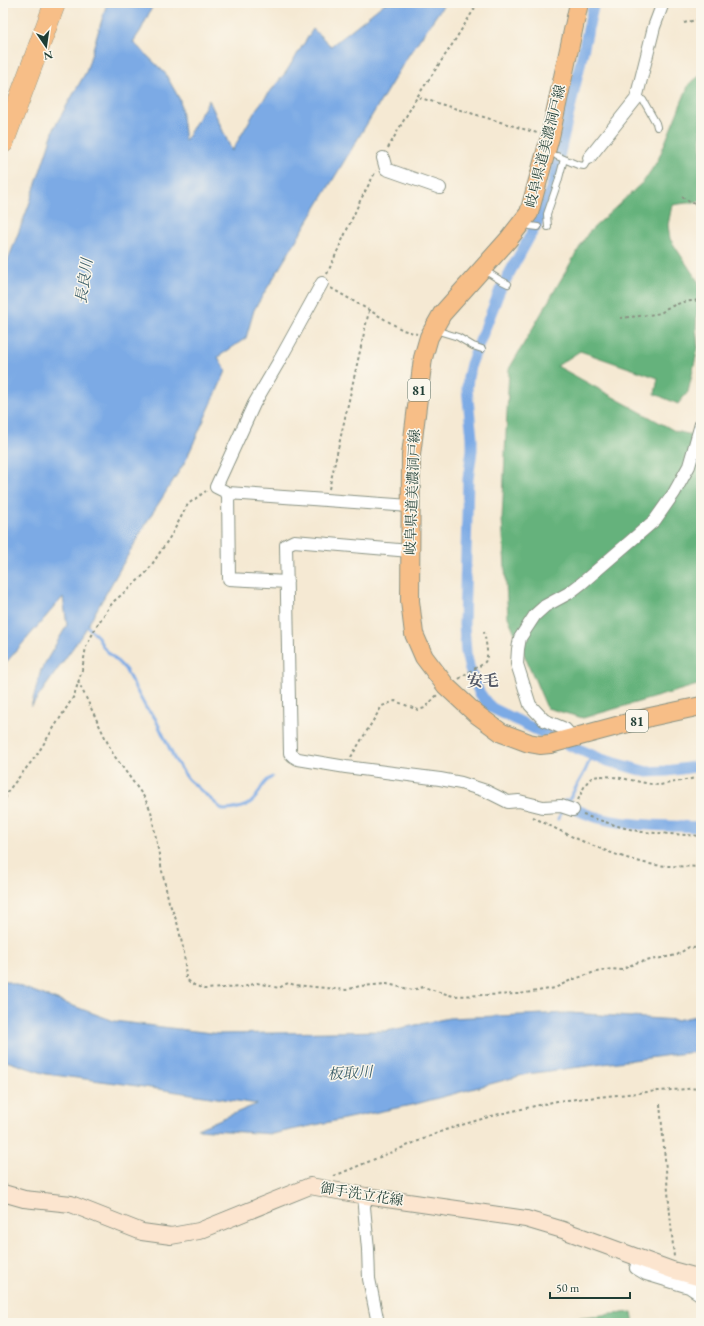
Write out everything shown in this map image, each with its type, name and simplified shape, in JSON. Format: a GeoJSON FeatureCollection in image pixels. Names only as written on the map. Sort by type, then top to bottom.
{"type":"FeatureCollection","features":[{"type":"Feature","properties":{"kind":"highway"},"geometry":{"type":"LineString","coordinates":[[3,143],[55,3]]}},
{"type":"Feature","properties":{"kind":"main road","name":"岐阜県道美濃洞戸線"},"geometry":{"type":"LineString","coordinates":[[579,3],[550,136],[555,156],[529,213],[530,225],[508,240],[442,314],[431,333],[423,358],[411,456],[410,601],[414,634],[424,657],[446,687],[476,714],[502,733],[529,743],[540,745],[550,744],[650,717],[701,706]]}},
{"type":"Feature","properties":{"kind":"main road","name":"御手洗立花線"},"geometry":{"type":"LineString","coordinates":[[3,1193],[24,1199],[71,1204],[142,1232],[172,1236],[199,1231],[310,1186],[366,1196],[526,1219],[563,1230],[672,1270],[701,1278]]}},
{"type":"Feature","properties":{"kind":"street"},"geometry":{"type":"LineString","coordinates":[[589,158],[636,99],[654,27],[663,3]]}},
{"type":"Feature","properties":{"kind":"street"},"geometry":{"type":"LineString","coordinates":[[382,158],[386,169],[440,188]]}},
{"type":"Feature","properties":{"kind":"street"},"geometry":{"type":"LineString","coordinates":[[322,284],[254,404],[216,487],[228,493],[410,506]]}},
{"type":"Feature","properties":{"kind":"street"},"geometry":{"type":"LineString","coordinates":[[571,739],[565,729],[544,720],[530,705],[517,664],[520,638],[535,615],[545,606],[569,593],[582,583],[655,520],[674,493],[689,466],[701,424]]}},
{"type":"Feature","properties":{"kind":"street"},"geometry":{"type":"LineString","coordinates":[[228,493],[230,579],[287,582]]}},
{"type":"Feature","properties":{"kind":"street"},"geometry":{"type":"LineString","coordinates":[[410,551],[294,541],[286,545],[290,753],[298,759],[461,783],[486,791],[508,802],[519,801],[544,807],[561,806],[573,810]]}},
{"type":"Feature","properties":{"kind":"street"},"geometry":{"type":"LineString","coordinates":[[366,1196],[364,1207],[369,1279],[378,1323]]}},
{"type":"Feature","properties":{"kind":"street"},"geometry":{"type":"LineString","coordinates":[[639,1258],[636,1268],[646,1274],[689,1287],[701,1295]]}},
{"type":"Feature","properties":{"kind":"lane"},"geometry":{"type":"LineString","coordinates":[[636,99],[643,100],[657,127]]}},
{"type":"Feature","properties":{"kind":"lane"},"geometry":{"type":"LineString","coordinates":[[548,227],[547,214],[558,182],[555,156],[584,166],[589,158]]}},
{"type":"Feature","properties":{"kind":"lane"},"geometry":{"type":"LineString","coordinates":[[482,269],[508,284]]}},
{"type":"Feature","properties":{"kind":"lane"},"geometry":{"type":"LineString","coordinates":[[431,333],[458,337],[473,346],[482,349]]}},
{"type":"Feature","properties":{"kind":"path"},"geometry":{"type":"LineString","coordinates":[[431,333],[402,330],[322,284],[360,201],[382,158],[417,97],[478,3]]}},
{"type":"Feature","properties":{"kind":"path"},"geometry":{"type":"LineString","coordinates":[[684,23],[696,20],[701,16]]}},
{"type":"Feature","properties":{"kind":"path"},"geometry":{"type":"LineString","coordinates":[[417,97],[550,136]]}},
{"type":"Feature","properties":{"kind":"path"},"geometry":{"type":"LineString","coordinates":[[682,197],[692,203],[701,205]]}},
{"type":"Feature","properties":{"kind":"path"},"geometry":{"type":"LineString","coordinates":[[620,318],[661,313],[667,308],[683,302],[701,300]]}},
{"type":"Feature","properties":{"kind":"path"},"geometry":{"type":"LineString","coordinates":[[326,500],[369,311]]}},
{"type":"Feature","properties":{"kind":"path"},"geometry":{"type":"LineString","coordinates":[[3,804],[8,791],[36,756],[74,696],[82,670],[86,647],[89,638],[97,625],[113,602],[147,572],[172,534],[188,504],[203,493],[216,487]]}},
{"type":"Feature","properties":{"kind":"path"},"geometry":{"type":"LineString","coordinates":[[346,767],[382,706],[395,701],[418,710],[425,708],[446,687],[484,664],[488,659],[488,653],[484,632]]}},
{"type":"Feature","properties":{"kind":"path"},"geometry":{"type":"LineString","coordinates":[[78,681],[113,754],[144,797],[151,811],[169,902],[177,922],[184,952],[186,979],[194,985],[204,989],[243,987],[257,983],[279,988],[288,983],[346,990],[360,986],[388,984],[413,990],[423,987],[453,996],[519,994],[555,988],[569,980],[592,972],[611,969],[622,970],[635,963],[676,955],[689,947],[694,948],[699,944],[701,938]]}},
{"type":"Feature","properties":{"kind":"path"},"geometry":{"type":"LineString","coordinates":[[701,777],[654,785],[624,778],[595,776],[589,780],[573,810],[576,813],[642,832],[701,836]]}},
{"type":"Feature","properties":{"kind":"path"},"geometry":{"type":"LineString","coordinates":[[532,816],[593,845],[632,859],[651,864],[701,867]]}},
{"type":"Feature","properties":{"kind":"path"},"geometry":{"type":"LineString","coordinates":[[330,1178],[445,1130],[495,1115],[557,1101],[701,1088]]}},
{"type":"Feature","properties":{"kind":"path"},"geometry":{"type":"LineString","coordinates":[[660,1104],[675,1253],[672,1270]]}},
{"type":"Feature","properties":{"kind":"green space"},"geometry":{"type":"Polygon","coordinates":[[[701,75],[701,201],[672,205],[668,225],[670,239],[699,283],[696,327],[698,348],[688,392],[678,404],[655,394],[658,378],[580,351],[557,366],[675,431],[701,437],[701,684],[583,718],[547,708],[508,617],[502,519],[509,369],[588,233],[644,181],[658,160],[689,84],[701,75]]]}},
{"type":"Feature","properties":{"kind":"green space"},"geometry":{"type":"Polygon","coordinates":[[[632,1312],[634,1323],[526,1323],[632,1312]]]}},
{"type":"Feature","properties":{"kind":"water","name":"長良川"},"geometry":{"type":"Polygon","coordinates":[[[107,3],[154,3],[141,30],[133,42],[165,73],[180,100],[185,141],[209,100],[232,151],[257,108],[286,72],[313,29],[331,46],[385,3],[445,3],[408,56],[254,310],[246,338],[218,357],[226,371],[185,462],[148,520],[84,632],[31,707],[41,670],[67,625],[63,597],[3,666],[3,273],[29,205],[55,126],[86,72],[107,3]]]}},
{"type":"Feature","properties":{"kind":"water","name":"板取川"},"geometry":{"type":"Polygon","coordinates":[[[3,980],[114,1021],[219,1034],[387,1031],[449,1018],[570,1013],[676,1020],[701,1015],[701,1051],[527,1074],[416,1104],[272,1134],[197,1129],[257,1104],[46,1074],[3,1060],[3,980]]]}},
{"type":"Feature","properties":{"kind":"waterway"},"geometry":{"type":"LineString","coordinates":[[594,3],[553,183],[540,218],[500,290],[471,364],[468,377],[467,389],[472,450],[468,479],[464,625],[466,653],[470,670],[479,692],[492,708],[551,737],[601,759],[647,772],[667,771],[701,766]]}},
{"type":"Feature","properties":{"kind":"waterway"},"geometry":{"type":"LineString","coordinates":[[85,624],[98,637],[103,647],[125,669],[146,708],[155,718],[175,760],[188,779],[223,810],[236,809],[245,806],[256,797],[264,783],[272,777]]}},
{"type":"Feature","properties":{"kind":"waterway"},"geometry":{"type":"LineString","coordinates":[[566,805],[592,755]]}},
{"type":"Feature","properties":{"kind":"waterway"},"geometry":{"type":"LineString","coordinates":[[567,804],[581,812],[614,821],[632,824],[701,827]]}},
{"type":"Feature","properties":{"kind":"waterway"},"geometry":{"type":"LineString","coordinates":[[558,819],[563,810]]}},
{"type":"Feature","properties":{"kind":"district","name":"安毛"},"geometry":{"type":"Point","coordinates":[483,680]}}]}
